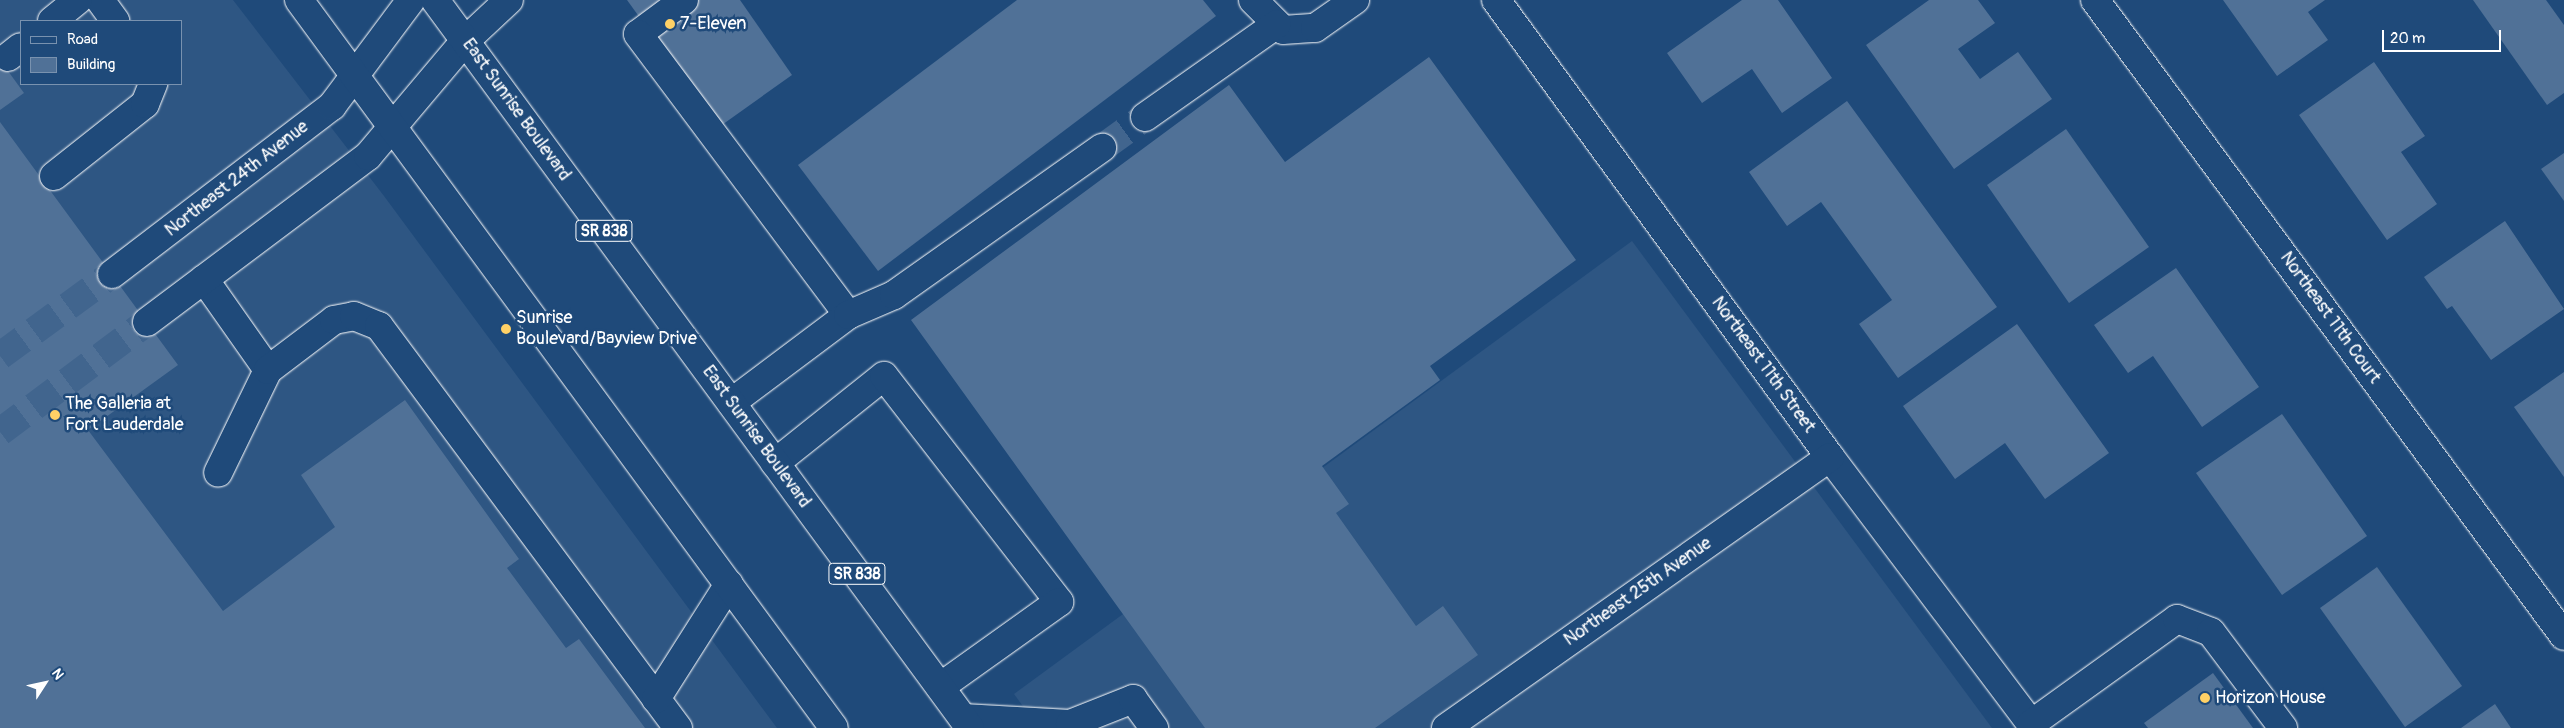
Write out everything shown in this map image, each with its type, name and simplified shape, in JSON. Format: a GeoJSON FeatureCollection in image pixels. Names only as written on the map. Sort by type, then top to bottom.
{"type":"FeatureCollection","features":[{"type":"Feature","properties":{"kind":"street"},"geometry":{"type":"LineString","coordinates":[[53,20],[78,0]]}},
{"type":"Feature","properties":{"kind":"street"},"geometry":{"type":"LineString","coordinates":[[100,0],[114,20]]}},
{"type":"Feature","properties":{"kind":"street"},"geometry":{"type":"LineString","coordinates":[[300,0],[392,128],[834,728]]}},
{"type":"Feature","properties":{"kind":"street","name":"Northeast 24th Avenue"},"geometry":{"type":"LineString","coordinates":[[112,274],[332,106],[356,78],[411,0]]}},
{"type":"Feature","properties":{"kind":"street","name":"East Sunrise Boulevard"},"geometry":{"type":"LineString","coordinates":[[435,0],[966,723]]}},
{"type":"Feature","properties":{"kind":"street"},"geometry":{"type":"LineString","coordinates":[[147,322],[368,156],[465,41],[509,0]]}},
{"type":"Feature","properties":{"kind":"street"},"geometry":{"type":"LineString","coordinates":[[684,0],[638,34],[848,316]]}},
{"type":"Feature","properties":{"kind":"street"},"geometry":{"type":"LineString","coordinates":[[1254,0],[1283,30],[1316,28],[1355,0]]}},
{"type":"Feature","properties":{"kind":"street","name":"Northeast 11th Street"},"geometry":{"type":"LineString","coordinates":[[1496,0],[1830,457],[2033,726]]}},
{"type":"Feature","properties":{"kind":"street","name":"Northeast 11th Court"},"geometry":{"type":"LineString","coordinates":[[2096,0],[2564,636]]}},
{"type":"Feature","properties":{"kind":"street"},"geometry":{"type":"LineString","coordinates":[[1145,117],[1277,24]]}},
{"type":"Feature","properties":{"kind":"street"},"geometry":{"type":"LineString","coordinates":[[54,176],[145,104],[153,85]]}},
{"type":"Feature","properties":{"kind":"street"},"geometry":{"type":"LineString","coordinates":[[731,403],[848,316],[894,295],[1102,148]]}},
{"type":"Feature","properties":{"kind":"street"},"geometry":{"type":"LineString","coordinates":[[204,279],[268,370]]}},
{"type":"Feature","properties":{"kind":"street"},"geometry":{"type":"LineString","coordinates":[[218,473],[268,370],[334,320],[354,316],[379,326],[678,728]]}},
{"type":"Feature","properties":{"kind":"street"},"geometry":{"type":"LineString","coordinates":[[775,462],[884,376],[1059,602],[940,687]]}},
{"type":"Feature","properties":{"kind":"street","name":"Northeast 25th Avenue"},"geometry":{"type":"LineString","coordinates":[[1446,728],[1830,457]]}},
{"type":"Feature","properties":{"kind":"street"},"geometry":{"type":"LineString","coordinates":[[656,699],[729,584]]}},
{"type":"Feature","properties":{"kind":"street"},"geometry":{"type":"LineString","coordinates":[[2033,726],[2177,619],[2211,632],[2283,728]]}},
{"type":"Feature","properties":{"kind":"street"},"geometry":{"type":"LineString","coordinates":[[966,723],[1070,724],[1134,699],[1154,728]]}},
{"type":"Feature","properties":{"kind":"shaded area"},"geometry":{"type":"Polygon","coordinates":[[[0,0],[233,0],[384,196],[777,728],[0,728],[0,0]]]}},
{"type":"Feature","properties":{"kind":"shaded area"},"geometry":{"type":"Polygon","coordinates":[[[1632,241],[1992,728],[1039,728],[1014,694],[1632,241]]]}},
{"type":"Feature","properties":{"kind":"building"},"geometry":{"type":"Polygon","coordinates":[[[627,0],[740,0],[792,75],[719,127],[627,0]]]}},
{"type":"Feature","properties":{"kind":"building"},"geometry":{"type":"Polygon","coordinates":[[[1017,0],[1203,0],[1216,16],[878,271],[798,165],[1017,0]]]}},
{"type":"Feature","properties":{"kind":"building"},"geometry":{"type":"Polygon","coordinates":[[[1742,0],[1778,0],[1832,78],[1782,113],[1752,69],[1702,103],[1667,53],[1742,0]]]}},
{"type":"Feature","properties":{"kind":"building"},"geometry":{"type":"Polygon","coordinates":[[[1929,0],[1978,0],[1995,23],[1958,49],[1980,79],[2018,52],[2052,99],[1954,169],[1866,45],[1929,0]]]}},
{"type":"Feature","properties":{"kind":"building"},"geometry":{"type":"Polygon","coordinates":[[[2223,0],[2325,0],[2308,12],[2328,40],[2277,76],[2223,0]]]}},
{"type":"Feature","properties":{"kind":"building"},"geometry":{"type":"Polygon","coordinates":[[[2473,0],[2546,0],[2564,25],[2564,93],[2547,105],[2473,0]]]}},
{"type":"Feature","properties":{"kind":"building"},"geometry":{"type":"Polygon","coordinates":[[[1429,57],[1576,260],[1430,366],[1440,380],[1322,466],[1349,504],[1336,513],[1416,626],[1443,606],[1478,655],[1375,728],[1205,728],[911,320],[1229,85],[1285,162],[1429,57]]]}},
{"type":"Feature","properties":{"kind":"building"},"geometry":{"type":"Polygon","coordinates":[[[0,60],[24,93],[0,110],[0,60]]]}},
{"type":"Feature","properties":{"kind":"building"},"geometry":{"type":"Polygon","coordinates":[[[2374,62],[2425,136],[2401,152],[2437,204],[2387,240],[2299,115],[2374,62]]]}},
{"type":"Feature","properties":{"kind":"building"},"geometry":{"type":"Polygon","coordinates":[[[1847,101],[1997,307],[1898,378],[1859,324],[1892,300],[1821,202],[1787,226],[1749,172],[1847,101]]]}},
{"type":"Feature","properties":{"kind":"building","name":"The Galleria at Fort Lauderdale"},"geometry":{"type":"Polygon","coordinates":[[[0,122],[178,365],[88,430],[223,611],[335,527],[301,475],[405,400],[519,559],[507,568],[566,648],[579,639],[645,728],[0,728],[0,122]]]}},
{"type":"Feature","properties":{"kind":"building"},"geometry":{"type":"Polygon","coordinates":[[[2066,129],[2149,247],[2069,303],[1987,185],[2066,129]]]}},
{"type":"Feature","properties":{"kind":"building"},"geometry":{"type":"Polygon","coordinates":[[[2564,153],[2564,201],[2541,169],[2564,153]]]}},
{"type":"Feature","properties":{"kind":"building"},"geometry":{"type":"Polygon","coordinates":[[[2505,221],[2564,309],[2491,360],[2452,306],[2447,309],[2424,277],[2505,221]]]}},
{"type":"Feature","properties":{"kind":"building"},"geometry":{"type":"Polygon","coordinates":[[[2176,268],[2259,387],[2202,427],[2153,356],[2128,373],[2094,325],[2176,268]]]}},
{"type":"Feature","properties":{"kind":"building"},"geometry":{"type":"Polygon","coordinates":[[[2017,324],[2109,453],[2045,499],[2005,443],[1955,479],[1903,406],[2017,324]]]}},
{"type":"Feature","properties":{"kind":"building"},"geometry":{"type":"Polygon","coordinates":[[[2564,372],[2564,477],[2514,407],[2564,372]]]}},
{"type":"Feature","properties":{"kind":"building"},"geometry":{"type":"Polygon","coordinates":[[[2282,414],[2367,536],[2282,595],[2196,473],[2282,414]]]}},
{"type":"Feature","properties":{"kind":"building"},"geometry":{"type":"Polygon","coordinates":[[[2377,567],[2462,686],[2405,727],[2320,608],[2377,567]]]}},
{"type":"Feature","properties":{"kind":"building","name":"Horizon House"},"geometry":{"type":"Polygon","coordinates":[[[2213,673],[2253,728],[2148,728],[2144,723],[2213,673]]]}},
{"type":"Feature","properties":{"kind":"building"},"geometry":{"type":"Polygon","coordinates":[[[2495,704],[2511,728],[2461,728],[2495,704]]]}},
{"type":"Feature","properties":{"kind":"tunnel"},"geometry":{"type":"LineString","coordinates":[[1102,148],[1145,117]]}},
{"type":"Feature","properties":{"kind":"tunnel"},"geometry":{"type":"LineString","coordinates":[[0,356],[112,274]]}},
{"type":"Feature","properties":{"kind":"tunnel"},"geometry":{"type":"LineString","coordinates":[[0,432],[147,322]]}},
{"type":"Feature","properties":{"kind":"place","name":"7-Eleven"},"geometry":{"type":"Point","coordinates":[670,24]}},
{"type":"Feature","properties":{"kind":"place","name":"Sunrise Boulevard/Bayview Drive"},"geometry":{"type":"Point","coordinates":[506,329]}},
{"type":"Feature","properties":{"kind":"place","name":"The Galleria at Fort Lauderdale"},"geometry":{"type":"Point","coordinates":[55,415]}},
{"type":"Feature","properties":{"kind":"place","name":"Horizon House"},"geometry":{"type":"Point","coordinates":[2205,698]}}]}
